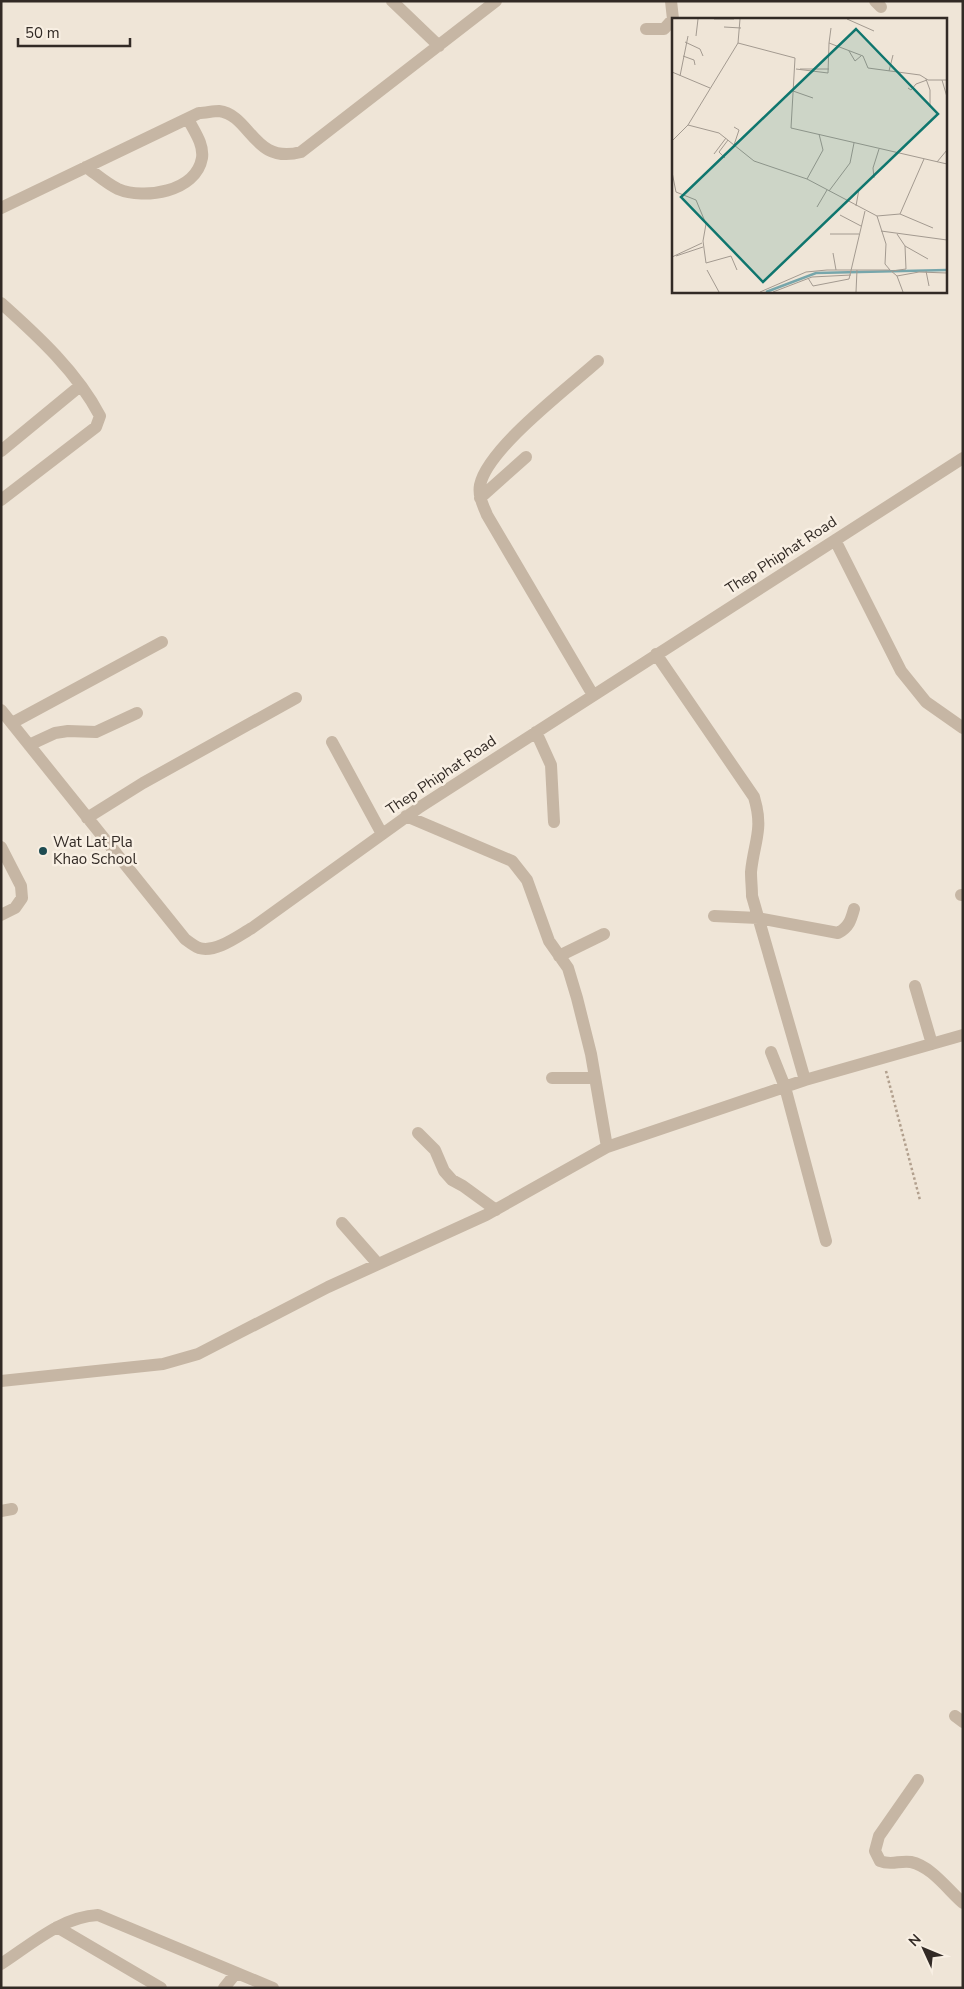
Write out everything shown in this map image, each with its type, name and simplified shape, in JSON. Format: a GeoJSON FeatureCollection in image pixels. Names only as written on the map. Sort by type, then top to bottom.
{"type":"FeatureCollection","features":[{"type":"Feature","properties":{"kind":"street"},"geometry":{"type":"LineString","coordinates":[[392,1],[439,46]]}},
{"type":"Feature","properties":{"kind":"street"},"geometry":{"type":"LineString","coordinates":[[1,208],[199,113],[219,111],[233,117],[258,144],[271,151],[286,156],[301,152],[496,1]]}},
{"type":"Feature","properties":{"kind":"street"},"geometry":{"type":"LineString","coordinates":[[671,1],[673,18]]}},
{"type":"Feature","properties":{"kind":"street"},"geometry":{"type":"LineString","coordinates":[[646,29],[664,29],[672,20]]}},
{"type":"Feature","properties":{"kind":"street"},"geometry":{"type":"LineString","coordinates":[[86,167],[118,189],[134,193],[157,194],[185,184],[199,167],[202,157],[201,146],[188,119]]}},
{"type":"Feature","properties":{"kind":"street"},"geometry":{"type":"LineString","coordinates":[[1,303],[66,367],[100,416],[96,427],[1,500]]}},
{"type":"Feature","properties":{"kind":"street"},"geometry":{"type":"LineString","coordinates":[[593,695],[486,515],[480,498],[480,486],[486,468],[504,445],[598,361]]}},
{"type":"Feature","properties":{"kind":"street"},"geometry":{"type":"LineString","coordinates":[[1,451],[80,386]]}},
{"type":"Feature","properties":{"kind":"street"},"geometry":{"type":"LineString","coordinates":[[480,498],[526,457]]}},
{"type":"Feature","properties":{"kind":"street","name":"Thep Phiphat Road"},"geometry":{"type":"LineString","coordinates":[[4,715],[185,939],[199,948],[210,948],[227,943],[252,928],[406,816],[963,458]]}},
{"type":"Feature","properties":{"kind":"street"},"geometry":{"type":"LineString","coordinates":[[835,540],[901,671],[926,702],[963,728]]}},
{"type":"Feature","properties":{"kind":"street"},"geometry":{"type":"LineString","coordinates":[[4,715],[162,642]]}},
{"type":"Feature","properties":{"kind":"street"},"geometry":{"type":"LineString","coordinates":[[656,654],[754,798],[759,815],[760,828],[751,872],[752,896],[805,1080]]}},
{"type":"Feature","properties":{"kind":"street"},"geometry":{"type":"LineString","coordinates":[[87,818],[143,783],[296,698]]}},
{"type":"Feature","properties":{"kind":"street"},"geometry":{"type":"LineString","coordinates":[[29,745],[55,733],[68,731],[96,732],[137,713]]}},
{"type":"Feature","properties":{"kind":"street"},"geometry":{"type":"LineString","coordinates":[[536,732],[551,765],[554,822]]}},
{"type":"Feature","properties":{"kind":"street"},"geometry":{"type":"LineString","coordinates":[[332,742],[382,834]]}},
{"type":"Feature","properties":{"kind":"street"},"geometry":{"type":"LineString","coordinates":[[406,816],[512,861],[527,880],[549,940],[568,968],[577,998],[595,1078],[607,1147]]}},
{"type":"Feature","properties":{"kind":"street"},"geometry":{"type":"LineString","coordinates":[[1,847],[21,886],[22,898],[15,908],[1,914]]}},
{"type":"Feature","properties":{"kind":"street"},"geometry":{"type":"LineString","coordinates":[[714,916],[758,918],[838,933],[846,929],[851,921],[854,908]]}},
{"type":"Feature","properties":{"kind":"street"},"geometry":{"type":"LineString","coordinates":[[559,956],[604,934]]}},
{"type":"Feature","properties":{"kind":"street"},"geometry":{"type":"LineString","coordinates":[[915,986],[932,1044]]}},
{"type":"Feature","properties":{"kind":"street"},"geometry":{"type":"LineString","coordinates":[[1,1381],[163,1364],[198,1354],[328,1287],[496,1210],[607,1147],[805,1080],[963,1035]]}},
{"type":"Feature","properties":{"kind":"street"},"geometry":{"type":"LineString","coordinates":[[771,1052],[785,1087],[826,1241]]}},
{"type":"Feature","properties":{"kind":"street"},"geometry":{"type":"LineString","coordinates":[[552,1078],[595,1078]]}},
{"type":"Feature","properties":{"kind":"street"},"geometry":{"type":"LineString","coordinates":[[418,1133],[436,1150],[444,1171],[452,1180],[496,1210]]}},
{"type":"Feature","properties":{"kind":"street"},"geometry":{"type":"LineString","coordinates":[[342,1223],[378,1264]]}},
{"type":"Feature","properties":{"kind":"street"},"geometry":{"type":"LineString","coordinates":[[918,1780],[879,1836],[875,1851],[880,1861],[887,1864],[910,1862],[930,1872],[963,1904]]}},
{"type":"Feature","properties":{"kind":"street"},"geometry":{"type":"LineString","coordinates":[[1,1964],[58,1927],[81,1916],[98,1915],[273,1988]]}},
{"type":"Feature","properties":{"kind":"street"},"geometry":{"type":"LineString","coordinates":[[58,1927],[161,1988]]}},
{"type":"Feature","properties":{"kind":"street"},"geometry":{"type":"LineString","coordinates":[[224,1988],[236,1973]]}},
{"type":"Feature","properties":{"kind":"path"},"geometry":{"type":"LineString","coordinates":[[883,1058],[920,1200]]}},
{"type":"Feature","properties":{"kind":"place","name":"Wat Lat Pla Khao School"},"geometry":{"type":"Point","coordinates":[43,851]}}]}
